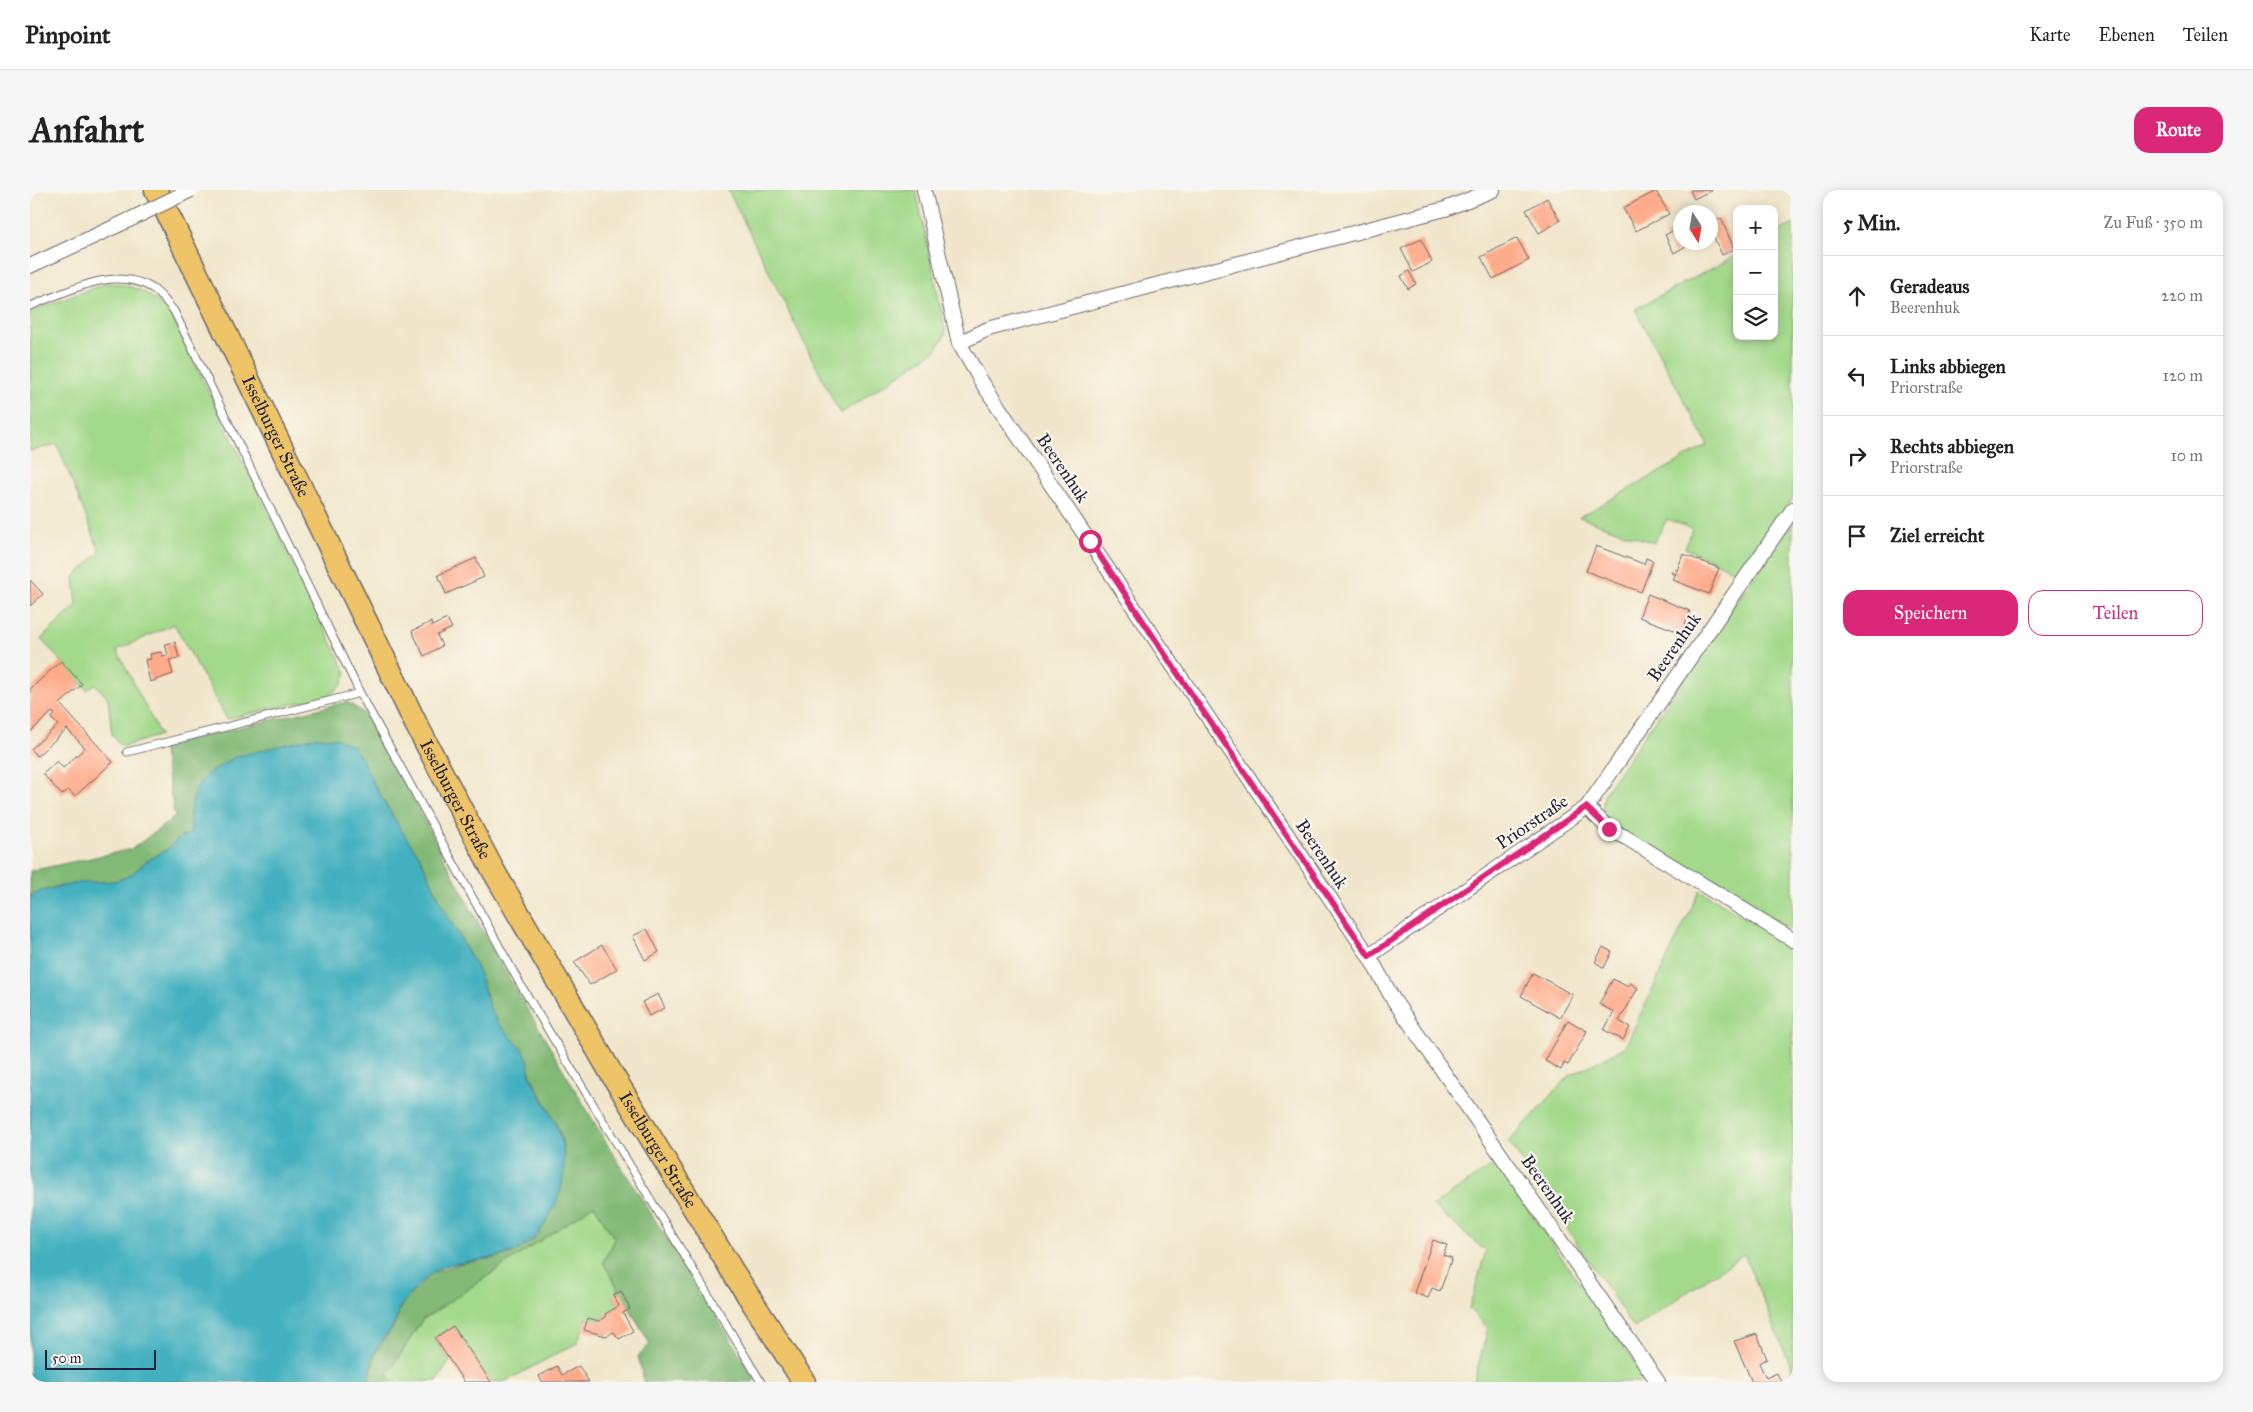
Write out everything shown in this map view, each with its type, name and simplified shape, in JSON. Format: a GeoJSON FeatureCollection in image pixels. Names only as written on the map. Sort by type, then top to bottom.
{"type":"FeatureCollection","features":[{"type":"Feature","properties":{"kind":"main road","name":"Isselburger Straße"},"geometry":{"type":"LineString","coordinates":[[156,190],[416,724],[493,870],[610,1072],[733,1272],[804,1382]]}},
{"type":"Feature","properties":{"kind":"street"},"geometry":{"type":"LineString","coordinates":[[30,266],[191,190]]}},
{"type":"Feature","properties":{"kind":"street","name":"Beerenhuk"},"geometry":{"type":"LineString","coordinates":[[924,190],[959,343],[983,384],[1369,956],[1393,999],[1658,1382]]}},
{"type":"Feature","properties":{"kind":"street"},"geometry":{"type":"LineString","coordinates":[[959,343],[988,329],[1446,209],[1493,190]]}},
{"type":"Feature","properties":{"kind":"street","name":"Beerenhuk"},"geometry":{"type":"LineString","coordinates":[[1586,807],[1793,509]]}},
{"type":"Feature","properties":{"kind":"street","name":"Priorstraße"},"geometry":{"type":"LineString","coordinates":[[1369,956],[1586,807],[1609,829],[1793,940]]}},
{"type":"Feature","properties":{"kind":"lane"},"geometry":{"type":"LineString","coordinates":[[30,306],[96,281],[116,278],[132,281],[153,289],[174,311],[360,693],[519,982],[761,1382]]}},
{"type":"Feature","properties":{"kind":"lane"},"geometry":{"type":"LineString","coordinates":[[127,752],[360,693]]}},
{"type":"Feature","properties":{"kind":"green space"},"geometry":{"type":"Polygon","coordinates":[[[728,190],[916,190],[946,333],[936,350],[840,414],[728,190]]]}},
{"type":"Feature","properties":{"kind":"green space"},"geometry":{"type":"Polygon","coordinates":[[[1793,224],[1793,498],[1741,574],[1685,548],[1692,529],[1667,519],[1654,543],[1579,517],[1708,445],[1635,309],[1733,257],[1733,340],[1778,340],[1778,232],[1793,224]]]}},
{"type":"Feature","properties":{"kind":"green space"},"geometry":{"type":"Polygon","coordinates":[[[107,283],[127,286],[143,292],[171,315],[346,672],[342,685],[328,696],[227,719],[174,624],[117,650],[160,735],[122,747],[112,735],[108,698],[95,684],[87,690],[41,639],[77,605],[74,577],[100,552],[57,444],[30,451],[30,312],[107,283]]]}},
{"type":"Feature","properties":{"kind":"green space"},"geometry":{"type":"Polygon","coordinates":[[[1793,519],[1793,931],[1613,828],[1602,813],[1604,794],[1793,519]]]}},
{"type":"Feature","properties":{"kind":"green space"},"geometry":{"type":"Polygon","coordinates":[[[347,702],[364,713],[373,724],[495,954],[607,1144],[755,1378],[753,1382],[644,1382],[638,1356],[650,1344],[603,1262],[615,1240],[594,1205],[422,1320],[388,1374],[392,1382],[369,1382],[375,1353],[396,1322],[399,1310],[406,1297],[417,1289],[432,1273],[462,1263],[496,1258],[514,1252],[537,1237],[546,1221],[564,1156],[562,1138],[531,1076],[522,1049],[499,1024],[490,1009],[478,970],[443,907],[420,857],[373,783],[362,759],[235,757],[209,773],[190,812],[191,834],[181,837],[166,850],[144,863],[131,875],[116,881],[54,887],[30,897],[30,871],[132,849],[175,817],[162,746],[347,702]]]}},
{"type":"Feature","properties":{"kind":"green space"},"geometry":{"type":"Polygon","coordinates":[[[1700,890],[1793,947],[1793,1372],[1744,1254],[1634,1328],[1509,1142],[1569,1076],[1625,1047],[1700,890]]]}},
{"type":"Feature","properties":{"kind":"green space"},"geometry":{"type":"Polygon","coordinates":[[[1496,1163],[1648,1382],[1474,1382],[1488,1328],[1469,1309],[1486,1251],[1433,1206],[1496,1163]]]}},
{"type":"Feature","properties":{"kind":"green space"},"geometry":{"type":"Polygon","coordinates":[[[594,1204],[615,1240],[603,1262],[620,1292],[613,1296],[619,1306],[598,1321],[587,1318],[577,1343],[504,1382],[491,1382],[453,1326],[435,1339],[450,1361],[437,1381],[392,1382],[388,1374],[422,1320],[594,1204]]]}},
{"type":"Feature","properties":{"kind":"water"},"geometry":{"type":"Polygon","coordinates":[[[315,737],[336,738],[352,746],[362,759],[373,783],[420,857],[443,907],[478,970],[490,1009],[499,1024],[522,1049],[529,1060],[530,1075],[552,1115],[563,1148],[564,1174],[557,1200],[544,1226],[536,1236],[519,1249],[498,1256],[446,1266],[436,1270],[424,1280],[401,1305],[394,1324],[375,1352],[369,1382],[30,1382],[30,897],[41,891],[78,883],[116,881],[131,875],[144,863],[166,850],[181,837],[191,834],[190,812],[195,792],[200,782],[209,773],[235,757],[315,737]]]}},
{"type":"Feature","properties":{"kind":"building"},"geometry":{"type":"Polygon","coordinates":[[[1690,190],[1712,190],[1694,199],[1690,190]]]}},
{"type":"Feature","properties":{"kind":"building"},"geometry":{"type":"Polygon","coordinates":[[[1656,191],[1669,214],[1636,231],[1623,208],[1656,191]]]}},
{"type":"Feature","properties":{"kind":"building"},"geometry":{"type":"Polygon","coordinates":[[[1547,198],[1560,221],[1539,233],[1526,210],[1547,198]]]}},
{"type":"Feature","properties":{"kind":"building"},"geometry":{"type":"Polygon","coordinates":[[[1721,218],[1733,247],[1733,250],[1722,255],[1718,246],[1718,219],[1721,218]]]}},
{"type":"Feature","properties":{"kind":"building"},"geometry":{"type":"Polygon","coordinates":[[[1673,231],[1673,250],[1679,250],[1674,253],[1665,235],[1673,231]]]}},
{"type":"Feature","properties":{"kind":"building"},"geometry":{"type":"Polygon","coordinates":[[[1517,238],[1529,260],[1493,279],[1481,257],[1517,238]]]}},
{"type":"Feature","properties":{"kind":"building"},"geometry":{"type":"Polygon","coordinates":[[[1421,239],[1432,262],[1413,272],[1401,249],[1421,239]]]}},
{"type":"Feature","properties":{"kind":"building"},"geometry":{"type":"Polygon","coordinates":[[[1409,271],[1416,284],[1408,289],[1401,276],[1409,271]]]}},
{"type":"Feature","properties":{"kind":"building"},"geometry":{"type":"Polygon","coordinates":[[[1596,546],[1644,564],[1646,558],[1653,561],[1641,592],[1586,571],[1596,546]]]}},
{"type":"Feature","properties":{"kind":"building"},"geometry":{"type":"Polygon","coordinates":[[[1683,554],[1719,568],[1709,594],[1673,580],[1676,573],[1672,574],[1671,571],[1674,568],[1677,571],[1683,554]]]}},
{"type":"Feature","properties":{"kind":"building"},"geometry":{"type":"Polygon","coordinates":[[[476,558],[484,577],[446,594],[438,575],[476,558]]]}},
{"type":"Feature","properties":{"kind":"building"},"geometry":{"type":"Polygon","coordinates":[[[30,580],[43,594],[30,606],[30,580]]]}},
{"type":"Feature","properties":{"kind":"building"},"geometry":{"type":"Polygon","coordinates":[[[1648,594],[1690,611],[1682,633],[1639,617],[1648,594]]]}},
{"type":"Feature","properties":{"kind":"building"},"geometry":{"type":"Polygon","coordinates":[[[447,619],[452,628],[437,635],[442,646],[424,656],[412,631],[431,622],[432,626],[447,619]]]}},
{"type":"Feature","properties":{"kind":"building"},"geometry":{"type":"Polygon","coordinates":[[[175,642],[179,658],[169,660],[173,674],[150,682],[145,660],[151,659],[150,654],[161,652],[162,656],[168,655],[165,644],[175,642]]]}},
{"type":"Feature","properties":{"kind":"building"},"geometry":{"type":"Polygon","coordinates":[[[61,661],[82,684],[60,704],[113,762],[75,796],[68,790],[62,795],[43,774],[57,761],[63,768],[85,748],[67,729],[37,756],[31,749],[58,725],[51,718],[55,715],[52,712],[30,732],[30,689],[61,661]]]}},
{"type":"Feature","properties":{"kind":"building"},"geometry":{"type":"Polygon","coordinates":[[[647,929],[659,952],[645,960],[633,936],[647,929]]]}},
{"type":"Feature","properties":{"kind":"building"},"geometry":{"type":"Polygon","coordinates":[[[602,945],[617,969],[590,985],[574,962],[602,945]]]}},
{"type":"Feature","properties":{"kind":"building"},"geometry":{"type":"Polygon","coordinates":[[[1603,947],[1612,952],[1604,968],[1595,962],[1603,947]]]}},
{"type":"Feature","properties":{"kind":"building"},"geometry":{"type":"Polygon","coordinates":[[[1533,973],[1573,995],[1560,1018],[1521,996],[1533,973]]]}},
{"type":"Feature","properties":{"kind":"building"},"geometry":{"type":"Polygon","coordinates":[[[1613,979],[1628,987],[1630,983],[1638,988],[1619,1021],[1630,1027],[1623,1040],[1604,1030],[1614,1012],[1599,1004],[1613,979]]]}},
{"type":"Feature","properties":{"kind":"building"},"geometry":{"type":"Polygon","coordinates":[[[658,994],[665,1008],[649,1016],[642,1002],[658,994]]]}},
{"type":"Feature","properties":{"kind":"building"},"geometry":{"type":"Polygon","coordinates":[[[1568,1020],[1587,1031],[1568,1065],[1564,1063],[1561,1070],[1545,1061],[1568,1020]]]}},
{"type":"Feature","properties":{"kind":"building"},"geometry":{"type":"Polygon","coordinates":[[[1433,1240],[1447,1245],[1443,1255],[1452,1258],[1440,1291],[1432,1288],[1428,1298],[1414,1293],[1433,1240]]]}},
{"type":"Feature","properties":{"kind":"building"},"geometry":{"type":"Polygon","coordinates":[[[621,1291],[630,1309],[623,1313],[633,1331],[619,1339],[614,1332],[606,1336],[584,1330],[588,1318],[599,1321],[606,1317],[605,1314],[619,1306],[613,1295],[621,1291]]]}},
{"type":"Feature","properties":{"kind":"building"},"geometry":{"type":"Polygon","coordinates":[[[453,1326],[491,1382],[464,1382],[435,1338],[453,1326]]]}},
{"type":"Feature","properties":{"kind":"building"},"geometry":{"type":"Polygon","coordinates":[[[1757,1334],[1767,1359],[1759,1363],[1766,1378],[1777,1373],[1781,1382],[1752,1382],[1734,1341],[1757,1334]]]}},
{"type":"Feature","properties":{"kind":"building"},"geometry":{"type":"Polygon","coordinates":[[[557,1366],[562,1375],[579,1366],[589,1382],[542,1382],[539,1376],[557,1366]]]}},
{"type":"Feature","properties":{"kind":"route"},"geometry":{"type":"LineString","coordinates":[[1090,541],[1314,877],[1369,956],[1586,807],[1609,829]]}}]}
